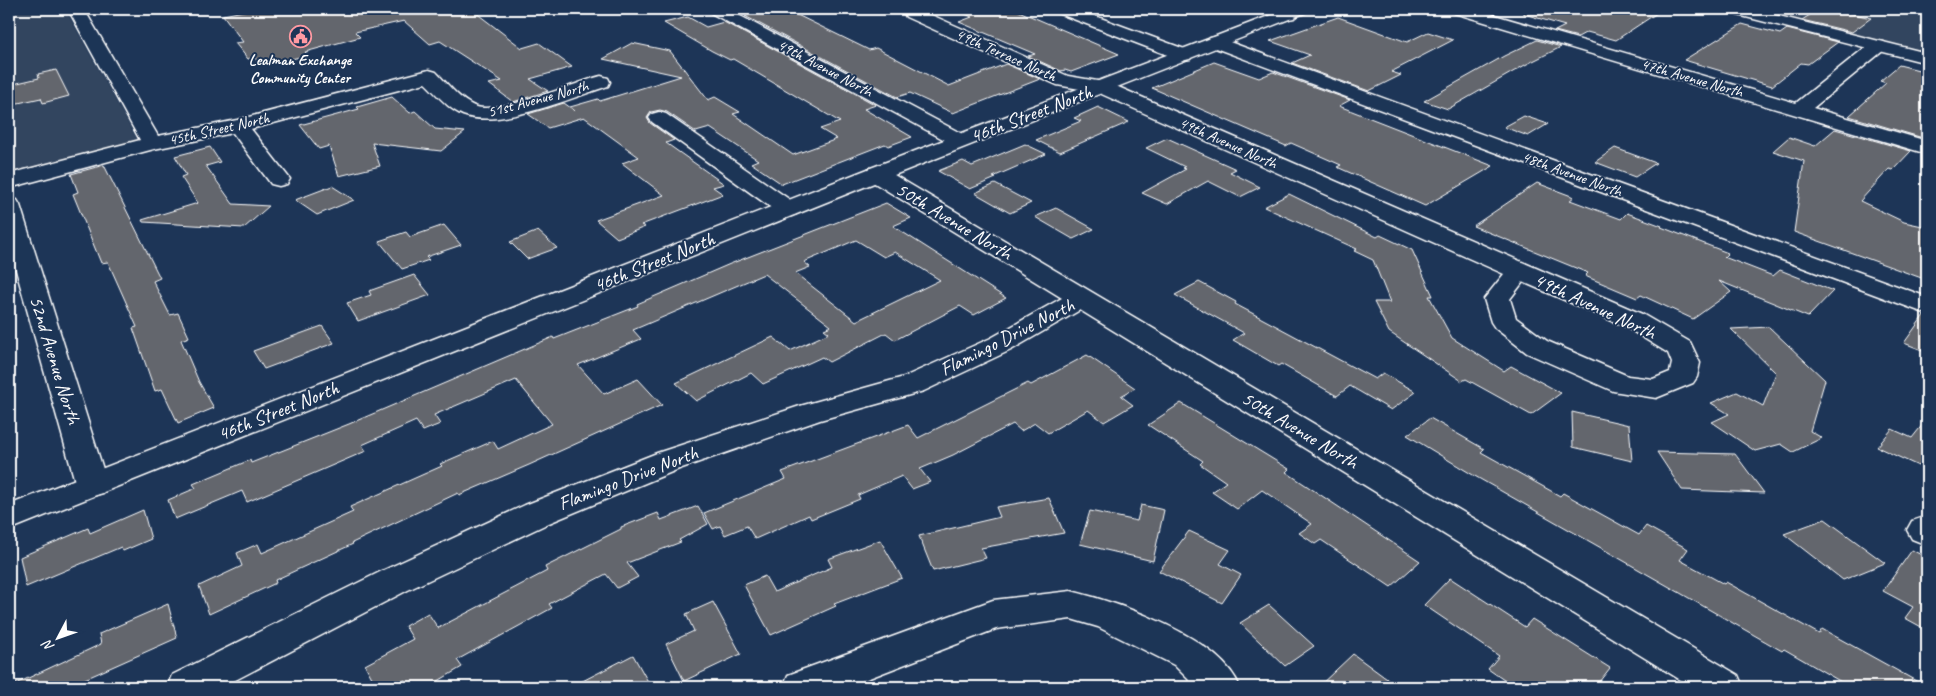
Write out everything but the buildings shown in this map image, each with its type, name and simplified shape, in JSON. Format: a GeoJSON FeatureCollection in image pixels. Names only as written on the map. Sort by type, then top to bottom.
{"type":"FeatureCollection","features":[{"type":"Feature","properties":{"kind":"street"},"geometry":{"type":"LineString","coordinates":[[76,9],[152,143]]}},
{"type":"Feature","properties":{"kind":"street","name":"49th Avenue North"},"geometry":{"type":"LineString","coordinates":[[715,9],[961,141]]}},
{"type":"Feature","properties":{"kind":"street"},"geometry":{"type":"LineString","coordinates":[[1061,9],[1184,55]]}},
{"type":"Feature","properties":{"kind":"street","name":"47th Avenue North"},"geometry":{"type":"LineString","coordinates":[[1457,9],[1927,148]]}},
{"type":"Feature","properties":{"kind":"street"},"geometry":{"type":"LineString","coordinates":[[1732,9],[1927,58]]}},
{"type":"Feature","properties":{"kind":"street","name":"46th Street North"},"geometry":{"type":"LineString","coordinates":[[9,518],[788,208],[1184,55],[1288,10]]}},
{"type":"Feature","properties":{"kind":"street","name":"49th Terrace North"},"geometry":{"type":"LineString","coordinates":[[912,13],[1064,81],[1102,87]]}},
{"type":"Feature","properties":{"kind":"street","name":"48th Avenue North"},"geometry":{"type":"LineString","coordinates":[[1216,42],[1927,306]]}},
{"type":"Feature","properties":{"kind":"street"},"geometry":{"type":"LineString","coordinates":[[1799,110],[1878,46]]}},
{"type":"Feature","properties":{"kind":"street","name":"45th Street North"},"geometry":{"type":"LineString","coordinates":[[9,181],[152,143],[238,126],[429,76]]}},
{"type":"Feature","properties":{"kind":"street","name":"51st Avenue North"},"geometry":{"type":"LineString","coordinates":[[429,76],[469,111],[481,114],[500,113],[601,82]]}},
{"type":"Feature","properties":{"kind":"street","name":"49th Avenue North"},"geometry":{"type":"LineString","coordinates":[[1102,87],[1633,320],[1680,348],[1686,363],[1683,377],[1656,389],[1623,384],[1537,348],[1504,322],[1497,299],[1519,271]]}},
{"type":"Feature","properties":{"kind":"street"},"geometry":{"type":"LineString","coordinates":[[659,118],[788,208]]}},
{"type":"Feature","properties":{"kind":"street"},"geometry":{"type":"LineString","coordinates":[[238,126],[279,179]]}},
{"type":"Feature","properties":{"kind":"street","name":"50th Avenue North"},"geometry":{"type":"LineString","coordinates":[[876,174],[1724,687]]}},
{"type":"Feature","properties":{"kind":"street","name":"52nd Avenue North"},"geometry":{"type":"LineString","coordinates":[[9,205],[92,485]]}},
{"type":"Feature","properties":{"kind":"street","name":"Flamingo Drive North"},"geometry":{"type":"LineString","coordinates":[[186,687],[396,580],[537,514],[677,458],[810,413],[914,384],[1001,344],[1082,298]]}},
{"type":"Feature","properties":{"kind":"street"},"geometry":{"type":"LineString","coordinates":[[802,687],[993,615],[1071,605],[1108,615],[1187,654],[1222,687]]}},
{"type":"Feature","properties":{"kind":"shaded area"},"geometry":{"type":"Polygon","coordinates":[[[9,9],[65,9],[139,143],[9,177],[9,9]]]}},
{"type":"Feature","properties":{"kind":"shaded area"},"geometry":{"type":"Polygon","coordinates":[[[1743,9],[1927,9],[1927,55],[1743,9]]]}},
{"type":"Feature","properties":{"kind":"place","name":"Lealman Exchange Community Center"},"geometry":{"type":"Point","coordinates":[300,36]}}]}
